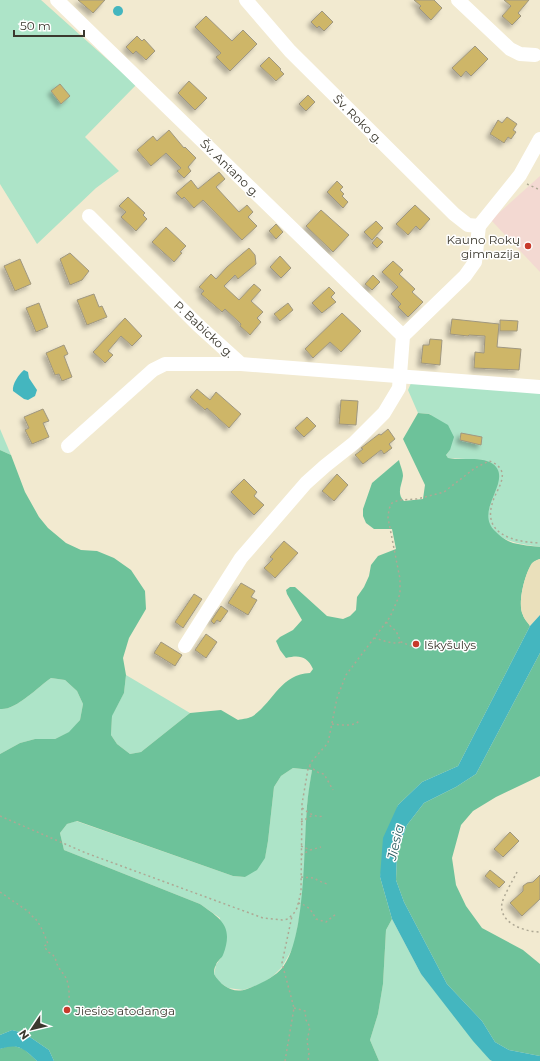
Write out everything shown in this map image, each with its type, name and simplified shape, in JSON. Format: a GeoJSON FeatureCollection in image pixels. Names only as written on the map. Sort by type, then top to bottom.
{"type":"FeatureCollection","features":[{"type":"Feature","properties":{"kind":"street","name":"Šv. Antano g."},"geometry":{"type":"LineString","coordinates":[[57,0],[402,336]]}},
{"type":"Feature","properties":{"kind":"street","name":"Šv. Roko g."},"geometry":{"type":"LineString","coordinates":[[246,0],[290,51],[454,214],[468,225],[479,226]]}},
{"type":"Feature","properties":{"kind":"street"},"geometry":{"type":"LineString","coordinates":[[458,0],[510,49],[520,54],[538,57]]}},
{"type":"Feature","properties":{"kind":"street"},"geometry":{"type":"LineString","coordinates":[[186,646],[241,558],[306,483],[354,443],[384,413],[398,388],[402,336],[465,276],[475,262],[479,226],[520,175],[540,138]]}},
{"type":"Feature","properties":{"kind":"street","name":"P. Babicko g."},"geometry":{"type":"LineString","coordinates":[[89,216],[198,325],[241,364],[540,387]]}},
{"type":"Feature","properties":{"kind":"street"},"geometry":{"type":"LineString","coordinates":[[68,446],[153,370],[165,364],[241,364]]}},
{"type":"Feature","properties":{"kind":"path"},"geometry":{"type":"LineString","coordinates":[[527,183],[540,190]]}},
{"type":"Feature","properties":{"kind":"path"},"geometry":{"type":"LineString","coordinates":[[285,1061],[294,1008],[282,963],[292,916],[297,908],[301,892],[301,822],[308,769],[328,743],[337,698],[346,675],[390,617],[400,594],[400,579],[388,518],[388,509],[392,504],[399,500],[417,499],[444,492],[483,463],[489,461],[494,462],[502,472],[502,478],[492,502],[490,515],[493,525],[499,532],[509,539],[522,542],[540,543]]}},
{"type":"Feature","properties":{"kind":"path"},"geometry":{"type":"LineString","coordinates":[[386,622],[396,631],[401,642]]}},
{"type":"Feature","properties":{"kind":"path"},"geometry":{"type":"LineString","coordinates":[[374,638],[391,643],[401,642],[411,646],[416,644]]}},
{"type":"Feature","properties":{"kind":"path"},"geometry":{"type":"LineString","coordinates":[[332,724],[351,725],[359,721]]}},
{"type":"Feature","properties":{"kind":"path"},"geometry":{"type":"LineString","coordinates":[[309,766],[319,773],[324,774],[333,790]]}},
{"type":"Feature","properties":{"kind":"path"},"geometry":{"type":"LineString","coordinates":[[302,808],[313,815],[320,817],[324,816]]}},
{"type":"Feature","properties":{"kind":"path"},"geometry":{"type":"LineString","coordinates":[[301,822],[313,815]]}},
{"type":"Feature","properties":{"kind":"path"},"geometry":{"type":"LineString","coordinates":[[0,816],[86,853],[263,918],[282,920],[292,916]]}},
{"type":"Feature","properties":{"kind":"path"},"geometry":{"type":"LineString","coordinates":[[301,846],[310,850]]}},
{"type":"Feature","properties":{"kind":"path"},"geometry":{"type":"LineString","coordinates":[[301,856],[310,850],[321,847]]}},
{"type":"Feature","properties":{"kind":"path"},"geometry":{"type":"LineString","coordinates":[[517,872],[502,903],[502,910],[510,923],[518,928],[540,932]]}},
{"type":"Feature","properties":{"kind":"path"},"geometry":{"type":"LineString","coordinates":[[301,877],[314,878],[327,884]]}},
{"type":"Feature","properties":{"kind":"path"},"geometry":{"type":"LineString","coordinates":[[0,892],[29,912],[30,916],[37,920],[39,926],[42,928],[48,944],[44,946],[48,952],[55,957],[68,985],[69,1004],[67,1010]]}},
{"type":"Feature","properties":{"kind":"path"},"geometry":{"type":"LineString","coordinates":[[298,903],[305,905],[311,910],[316,920],[326,922],[336,914]]}},
{"type":"Feature","properties":{"kind":"path"},"geometry":{"type":"LineString","coordinates":[[294,1008],[305,1011],[306,1020],[310,1027],[307,1041],[309,1053],[308,1061]]}},
{"type":"Feature","properties":{"kind":"shaded area","name":"Kauno Rokų gimnazija"},"geometry":{"type":"Polygon","coordinates":[[[540,176],[540,272],[491,220],[540,176]]]}},
{"type":"Feature","properties":{"kind":"green space"},"geometry":{"type":"Polygon","coordinates":[[[0,0],[41,0],[136,85],[85,137],[119,171],[96,188],[37,244],[0,184],[0,0]]]}},
{"type":"Feature","properties":{"kind":"green space"},"geometry":{"type":"Polygon","coordinates":[[[412,381],[540,393],[540,547],[525,545],[502,538],[491,528],[488,521],[490,500],[483,460],[448,458],[446,455],[450,450],[430,414],[418,413],[408,390],[412,381]]]}},
{"type":"Feature","properties":{"kind":"green space"},"geometry":{"type":"Polygon","coordinates":[[[418,413],[429,414],[448,425],[454,437],[450,450],[446,455],[448,458],[477,459],[493,464],[498,471],[499,478],[488,514],[489,523],[495,531],[508,541],[540,547],[540,559],[534,562],[529,568],[524,581],[521,596],[521,610],[524,618],[530,626],[458,766],[422,782],[398,805],[380,877],[392,919],[386,930],[383,984],[378,1014],[370,1040],[379,1061],[54,1061],[49,1050],[24,1033],[12,1030],[0,1035],[0,754],[20,743],[35,739],[55,739],[69,732],[80,720],[83,704],[77,691],[65,680],[51,678],[26,698],[6,709],[0,709],[0,450],[11,455],[25,492],[39,517],[48,528],[66,543],[81,550],[97,551],[114,558],[131,570],[145,591],[146,609],[129,638],[123,658],[126,675],[124,693],[112,716],[111,735],[117,744],[130,754],[141,752],[190,713],[221,710],[238,720],[252,717],[285,683],[292,678],[310,673],[313,669],[308,661],[299,657],[286,658],[276,641],[293,630],[302,620],[286,590],[290,587],[295,587],[327,616],[343,619],[350,616],[356,610],[357,597],[369,576],[371,565],[378,556],[396,549],[392,529],[374,529],[366,523],[363,516],[363,509],[372,483],[399,460],[403,474],[400,495],[404,501],[423,499],[425,485],[403,439],[418,413]],[[293,768],[281,776],[274,787],[265,858],[257,870],[245,877],[233,876],[77,821],[67,824],[60,833],[64,850],[200,904],[214,914],[224,924],[227,937],[223,955],[214,968],[214,974],[220,982],[232,990],[247,989],[266,980],[279,971],[289,957],[293,946],[302,894],[308,792],[312,770],[293,768]]]}},
{"type":"Feature","properties":{"kind":"green space"},"geometry":{"type":"Polygon","coordinates":[[[0,429],[11,455],[0,450],[0,429]]]}},
{"type":"Feature","properties":{"kind":"green space"},"geometry":{"type":"Polygon","coordinates":[[[540,653],[540,776],[496,797],[473,811],[461,825],[452,858],[456,885],[466,906],[482,928],[523,950],[540,964],[540,1056],[509,1050],[495,1042],[482,1021],[447,984],[404,902],[396,880],[397,854],[407,825],[424,803],[456,787],[476,774],[540,653]]]}},
{"type":"Feature","properties":{"kind":"green space"},"geometry":{"type":"Polygon","coordinates":[[[126,675],[190,713],[141,752],[130,754],[117,744],[111,735],[112,715],[124,693],[126,675]]]}},
{"type":"Feature","properties":{"kind":"green space"},"geometry":{"type":"Polygon","coordinates":[[[51,678],[65,680],[77,691],[83,704],[80,720],[70,732],[55,739],[35,739],[20,743],[0,754],[0,709],[6,709],[26,698],[51,678]]]}},
{"type":"Feature","properties":{"kind":"green space"},"geometry":{"type":"Polygon","coordinates":[[[293,768],[312,770],[307,805],[303,899],[294,946],[282,967],[273,976],[261,984],[243,990],[228,988],[219,982],[214,974],[216,965],[222,956],[220,918],[200,904],[64,850],[60,833],[67,824],[76,821],[233,876],[245,877],[265,857],[274,787],[281,776],[293,768]]]}},
{"type":"Feature","properties":{"kind":"green space"},"geometry":{"type":"Polygon","coordinates":[[[392,919],[421,974],[492,1061],[379,1061],[370,1040],[378,1014],[383,984],[386,930],[392,919]]]}},
{"type":"Feature","properties":{"kind":"green space"},"geometry":{"type":"Polygon","coordinates":[[[11,1045],[24,1049],[37,1061],[0,1061],[0,1049],[11,1045]]]}},
{"type":"Feature","properties":{"kind":"sand"},"geometry":{"type":"Polygon","coordinates":[[[540,559],[540,615],[530,626],[524,618],[521,610],[521,596],[524,581],[529,568],[533,562],[540,559]]]}},
{"type":"Feature","properties":{"kind":"water"},"geometry":{"type":"Polygon","coordinates":[[[116,6],[120,6],[123,11],[120,16],[116,16],[113,13],[113,9],[116,6]]]}},
{"type":"Feature","properties":{"kind":"water"},"geometry":{"type":"Polygon","coordinates":[[[24,370],[28,372],[29,378],[37,390],[35,396],[28,400],[24,399],[13,391],[16,379],[24,370]]]}},
{"type":"Feature","properties":{"kind":"water","name":"Jiesia"},"geometry":{"type":"Polygon","coordinates":[[[540,615],[540,653],[476,774],[456,787],[424,803],[407,825],[397,854],[396,880],[404,902],[447,984],[482,1021],[495,1042],[509,1050],[540,1056],[540,1061],[492,1061],[473,1041],[421,974],[392,919],[380,877],[383,838],[398,805],[422,782],[458,766],[530,626],[540,615]]]}},
{"type":"Feature","properties":{"kind":"water"},"geometry":{"type":"Polygon","coordinates":[[[12,1030],[24,1033],[49,1050],[54,1061],[37,1061],[24,1050],[16,1047],[6,1047],[0,1049],[0,1035],[12,1030]]]}},
{"type":"Feature","properties":{"kind":"building"},"geometry":{"type":"Polygon","coordinates":[[[78,0],[105,0],[93,13],[78,0]]]}},
{"type":"Feature","properties":{"kind":"building"},"geometry":{"type":"Polygon","coordinates":[[[414,0],[434,0],[442,8],[431,20],[419,8],[421,6],[414,0]]]}},
{"type":"Feature","properties":{"kind":"building"},"geometry":{"type":"Polygon","coordinates":[[[504,0],[529,0],[518,13],[521,16],[512,25],[502,16],[511,6],[504,0]]]}},
{"type":"Feature","properties":{"kind":"building"},"geometry":{"type":"Polygon","coordinates":[[[322,11],[333,22],[324,31],[319,26],[317,28],[311,22],[322,11]]]}},
{"type":"Feature","properties":{"kind":"building"},"geometry":{"type":"Polygon","coordinates":[[[206,16],[232,41],[243,30],[257,44],[230,71],[216,57],[221,53],[195,27],[206,16]]]}},
{"type":"Feature","properties":{"kind":"building"},"geometry":{"type":"Polygon","coordinates":[[[137,36],[142,41],[144,39],[155,51],[146,60],[136,51],[133,54],[126,47],[137,36]]]}},
{"type":"Feature","properties":{"kind":"building"},"geometry":{"type":"Polygon","coordinates":[[[475,46],[488,59],[471,76],[466,71],[461,77],[452,68],[475,46]]]}},
{"type":"Feature","properties":{"kind":"building"},"geometry":{"type":"Polygon","coordinates":[[[269,57],[284,74],[276,81],[260,66],[269,57]]]}},
{"type":"Feature","properties":{"kind":"building"},"geometry":{"type":"Polygon","coordinates":[[[189,81],[207,98],[195,110],[178,93],[189,81]]]}},
{"type":"Feature","properties":{"kind":"building"},"geometry":{"type":"Polygon","coordinates":[[[60,84],[70,96],[61,104],[51,91],[60,84]]]}},
{"type":"Feature","properties":{"kind":"building"},"geometry":{"type":"Polygon","coordinates":[[[308,95],[315,102],[306,111],[299,104],[308,95]]]}},
{"type":"Feature","properties":{"kind":"building"},"geometry":{"type":"Polygon","coordinates":[[[507,117],[517,124],[513,130],[516,132],[511,139],[508,137],[504,143],[490,134],[498,120],[502,123],[507,117]]]}},
{"type":"Feature","properties":{"kind":"building"},"geometry":{"type":"Polygon","coordinates":[[[169,130],[184,148],[185,147],[196,158],[188,167],[191,171],[184,178],[177,171],[181,168],[166,153],[151,166],[137,150],[153,136],[157,141],[169,130]]]}},
{"type":"Feature","properties":{"kind":"building"},"geometry":{"type":"Polygon","coordinates":[[[219,172],[225,179],[216,187],[239,212],[247,205],[253,212],[248,217],[257,226],[242,240],[203,200],[194,208],[184,197],[182,199],[176,193],[191,180],[198,189],[219,172]]]}},
{"type":"Feature","properties":{"kind":"building"},"geometry":{"type":"Polygon","coordinates":[[[337,181],[343,187],[340,190],[344,194],[342,196],[348,202],[343,208],[327,192],[337,181]]]}},
{"type":"Feature","properties":{"kind":"building"},"geometry":{"type":"Polygon","coordinates":[[[128,197],[145,213],[143,215],[147,219],[136,231],[121,217],[126,212],[119,206],[128,197]]]}},
{"type":"Feature","properties":{"kind":"building"},"geometry":{"type":"Polygon","coordinates":[[[415,205],[430,219],[420,230],[416,226],[408,235],[396,224],[415,205]]]}},
{"type":"Feature","properties":{"kind":"building"},"geometry":{"type":"Polygon","coordinates":[[[321,210],[349,235],[333,252],[306,226],[321,210]]]}},
{"type":"Feature","properties":{"kind":"building"},"geometry":{"type":"Polygon","coordinates":[[[376,221],[383,228],[372,240],[364,232],[376,221]]]}},
{"type":"Feature","properties":{"kind":"building"},"geometry":{"type":"Polygon","coordinates":[[[276,224],[283,232],[276,239],[269,231],[276,224]]]}},
{"type":"Feature","properties":{"kind":"building"},"geometry":{"type":"Polygon","coordinates":[[[166,227],[186,246],[174,262],[152,242],[166,227]]]}},
{"type":"Feature","properties":{"kind":"building"},"geometry":{"type":"Polygon","coordinates":[[[377,237],[383,242],[377,248],[372,243],[377,237]]]}},
{"type":"Feature","properties":{"kind":"building"},"geometry":{"type":"Polygon","coordinates":[[[249,248],[255,255],[256,264],[238,279],[235,275],[224,286],[239,300],[254,284],[261,290],[251,301],[263,312],[257,318],[261,322],[250,335],[225,309],[222,312],[201,294],[204,291],[199,287],[211,274],[216,279],[227,267],[249,248]]]}},
{"type":"Feature","properties":{"kind":"building"},"geometry":{"type":"Polygon","coordinates":[[[70,253],[89,271],[82,280],[70,285],[60,259],[70,253]]]}},
{"type":"Feature","properties":{"kind":"building"},"geometry":{"type":"Polygon","coordinates":[[[280,256],[291,268],[281,278],[270,267],[280,256]]]}},
{"type":"Feature","properties":{"kind":"building"},"geometry":{"type":"Polygon","coordinates":[[[20,259],[31,284],[15,291],[4,266],[20,259]]]}},
{"type":"Feature","properties":{"kind":"building"},"geometry":{"type":"Polygon","coordinates":[[[393,261],[403,270],[399,274],[415,289],[412,292],[423,302],[408,317],[398,307],[401,304],[391,294],[398,287],[382,272],[393,261]]]}},
{"type":"Feature","properties":{"kind":"building"},"geometry":{"type":"Polygon","coordinates":[[[373,275],[380,282],[372,290],[365,284],[373,275]]]}},
{"type":"Feature","properties":{"kind":"building"},"geometry":{"type":"Polygon","coordinates":[[[329,287],[335,293],[331,297],[336,302],[322,313],[312,303],[329,287]]]}},
{"type":"Feature","properties":{"kind":"building"},"geometry":{"type":"Polygon","coordinates":[[[94,294],[99,307],[102,306],[107,317],[87,325],[77,300],[94,294]]]}},
{"type":"Feature","properties":{"kind":"building"},"geometry":{"type":"Polygon","coordinates":[[[39,303],[48,327],[36,332],[26,308],[39,303]]]}},
{"type":"Feature","properties":{"kind":"building"},"geometry":{"type":"Polygon","coordinates":[[[288,303],[293,310],[280,321],[274,314],[288,303]]]}},
{"type":"Feature","properties":{"kind":"building"},"geometry":{"type":"Polygon","coordinates":[[[342,313],[361,331],[341,352],[330,342],[313,358],[305,349],[342,313]]]}},
{"type":"Feature","properties":{"kind":"building"},"geometry":{"type":"Polygon","coordinates":[[[125,318],[142,336],[132,346],[121,336],[108,351],[113,355],[105,363],[93,352],[125,318]]]}},
{"type":"Feature","properties":{"kind":"building"},"geometry":{"type":"Polygon","coordinates":[[[452,319],[499,324],[497,347],[521,349],[519,370],[474,368],[475,352],[484,353],[485,336],[450,334],[452,319]]]}},
{"type":"Feature","properties":{"kind":"building"},"geometry":{"type":"Polygon","coordinates":[[[500,320],[518,321],[517,331],[500,331],[500,320]]]}},
{"type":"Feature","properties":{"kind":"building"},"geometry":{"type":"Polygon","coordinates":[[[430,339],[442,340],[440,365],[421,363],[423,345],[429,345],[430,339]]]}},
{"type":"Feature","properties":{"kind":"building"},"geometry":{"type":"Polygon","coordinates":[[[64,345],[68,354],[64,356],[72,377],[62,381],[59,374],[55,375],[46,353],[64,345]]]}},
{"type":"Feature","properties":{"kind":"building"},"geometry":{"type":"Polygon","coordinates":[[[197,389],[210,400],[216,392],[241,414],[229,428],[207,408],[205,410],[190,397],[197,389]]]}},
{"type":"Feature","properties":{"kind":"building"},"geometry":{"type":"Polygon","coordinates":[[[341,400],[358,401],[356,425],[339,424],[341,400]]]}},
{"type":"Feature","properties":{"kind":"building"},"geometry":{"type":"Polygon","coordinates":[[[43,409],[49,421],[43,423],[49,437],[32,444],[25,430],[29,428],[24,417],[43,409]]]}},
{"type":"Feature","properties":{"kind":"building"},"geometry":{"type":"Polygon","coordinates":[[[307,417],[316,426],[304,437],[295,428],[307,417]]]}},
{"type":"Feature","properties":{"kind":"building"},"geometry":{"type":"Polygon","coordinates":[[[388,429],[395,439],[389,444],[392,448],[384,454],[381,450],[363,464],[355,455],[363,449],[361,448],[388,429]]]}},
{"type":"Feature","properties":{"kind":"building"},"geometry":{"type":"Polygon","coordinates":[[[461,433],[482,437],[481,445],[460,440],[461,433]]]}},
{"type":"Feature","properties":{"kind":"building"},"geometry":{"type":"Polygon","coordinates":[[[337,474],[348,485],[334,501],[322,491],[337,474]]]}},
{"type":"Feature","properties":{"kind":"building"},"geometry":{"type":"Polygon","coordinates":[[[244,479],[257,492],[254,496],[264,505],[254,515],[231,492],[244,479]]]}},
{"type":"Feature","properties":{"kind":"building"},"geometry":{"type":"Polygon","coordinates":[[[284,541],[298,553],[275,578],[264,568],[273,559],[270,557],[284,541]]]}},
{"type":"Feature","properties":{"kind":"building"},"geometry":{"type":"Polygon","coordinates":[[[241,583],[255,591],[251,597],[257,600],[248,615],[228,603],[241,583]]]}},
{"type":"Feature","properties":{"kind":"building"},"geometry":{"type":"Polygon","coordinates":[[[194,594],[202,599],[183,628],[175,622],[194,594]]]}},
{"type":"Feature","properties":{"kind":"building"},"geometry":{"type":"Polygon","coordinates":[[[221,606],[228,611],[220,622],[217,620],[214,624],[211,621],[221,606]]]}},
{"type":"Feature","properties":{"kind":"building"},"geometry":{"type":"Polygon","coordinates":[[[206,634],[217,642],[206,658],[195,650],[206,634]]]}},
{"type":"Feature","properties":{"kind":"building"},"geometry":{"type":"Polygon","coordinates":[[[161,642],[182,655],[175,666],[154,653],[161,642]]]}},
{"type":"Feature","properties":{"kind":"building"},"geometry":{"type":"Polygon","coordinates":[[[510,832],[519,841],[503,857],[494,849],[510,832]]]}},
{"type":"Feature","properties":{"kind":"building"},"geometry":{"type":"Polygon","coordinates":[[[490,870],[505,882],[499,888],[485,876],[490,870]]]}},
{"type":"Feature","properties":{"kind":"building"},"geometry":{"type":"Polygon","coordinates":[[[540,875],[540,899],[522,916],[510,903],[523,891],[523,886],[527,883],[533,882],[540,875]]]}},
{"type":"Feature","properties":{"kind":"place","name":"Kauno Rokų gimnazija"},"geometry":{"type":"Point","coordinates":[528,246]}},
{"type":"Feature","properties":{"kind":"place","name":"Iškyšulys"},"geometry":{"type":"Point","coordinates":[416,644]}},
{"type":"Feature","properties":{"kind":"place","name":"Jiesios atodanga"},"geometry":{"type":"Point","coordinates":[67,1010]}}]}
